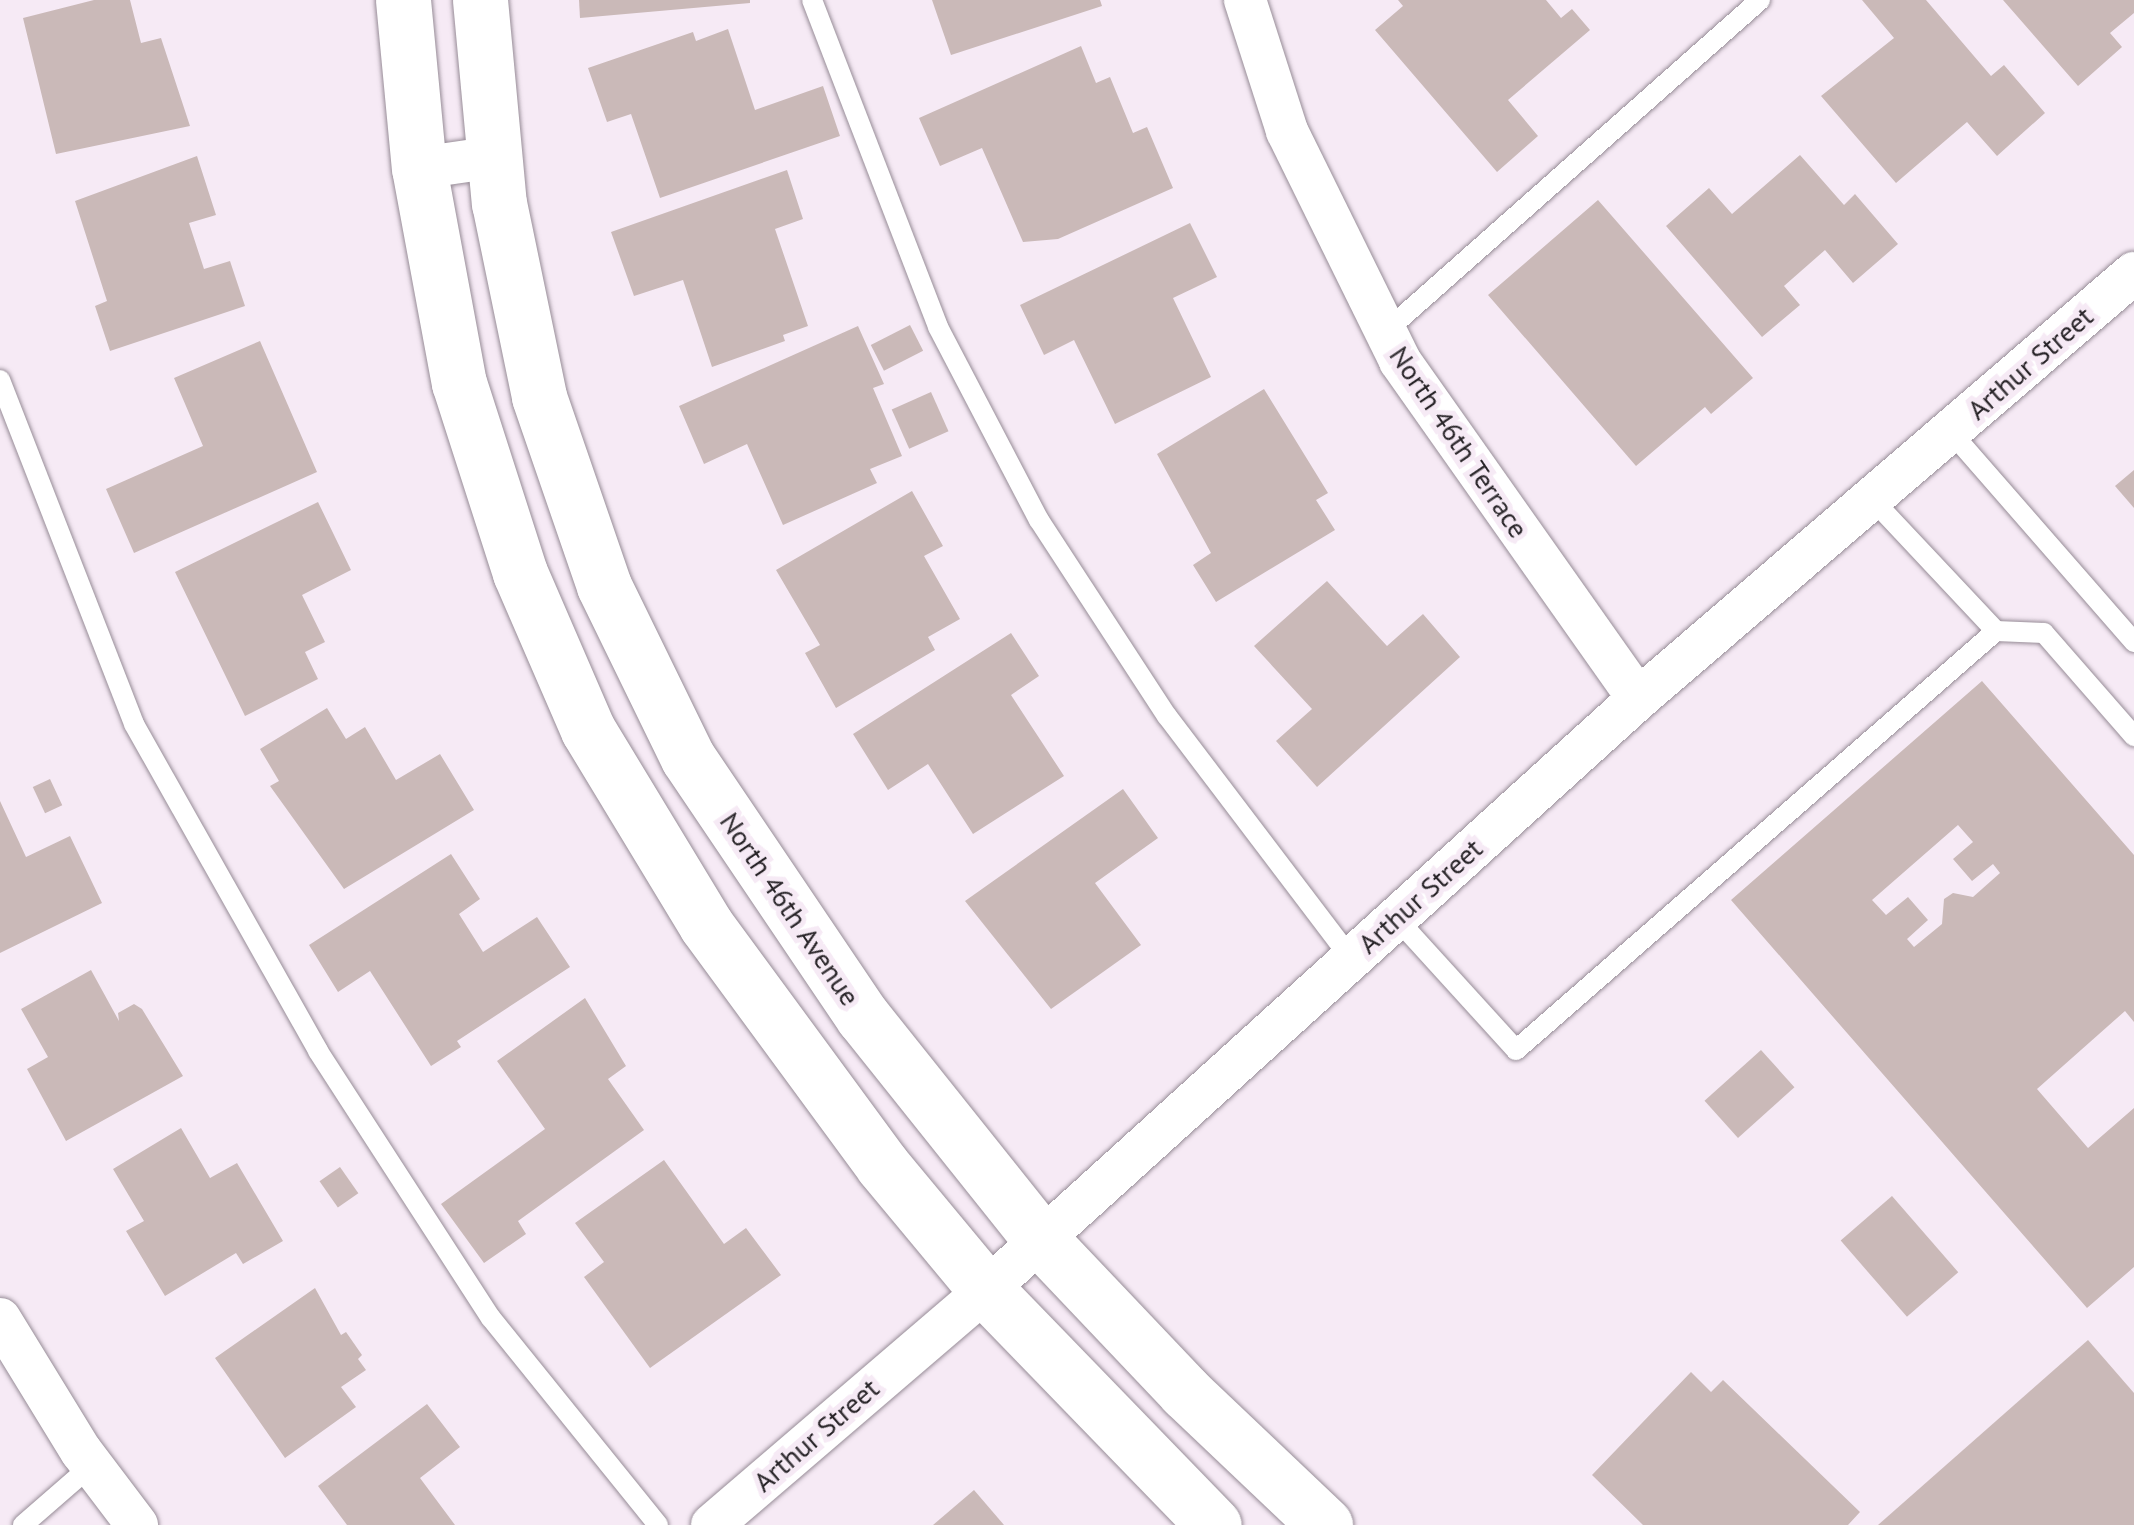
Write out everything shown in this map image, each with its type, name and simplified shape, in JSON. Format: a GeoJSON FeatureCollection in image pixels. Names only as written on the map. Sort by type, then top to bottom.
{"type":"FeatureCollection","features":[{"type":"Feature","properties":{"kind":"street"},"geometry":{"type":"LineString","coordinates":[[403,0],[419,168],[437,288],[486,480],[588,730],[763,1005],[986,1290],[1214,1525]]}},
{"type":"Feature","properties":{"kind":"street","name":"North 46th Avenue"},"geometry":{"type":"LineString","coordinates":[[480,0],[495,157],[513,285],[539,397],[604,586],[688,758],[862,1017],[1040,1240],[1185,1392],[1325,1525]]}},
{"type":"Feature","properties":{"kind":"street","name":"North 46th Terrace"},"geometry":{"type":"LineString","coordinates":[[1244,0],[1288,132],[1385,332],[1638,699]]}},
{"type":"Feature","properties":{"kind":"street"},"geometry":{"type":"LineString","coordinates":[[419,168],[495,157]]}},
{"type":"Feature","properties":{"kind":"street","name":"Arthur Street"},"geometry":{"type":"LineString","coordinates":[[712,1525],[986,1290],[1638,699],[2134,273]]}},
{"type":"Feature","properties":{"kind":"street"},"geometry":{"type":"LineString","coordinates":[[0,1319],[92,1465],[137,1525]]}},
{"type":"Feature","properties":{"kind":"lane"},"geometry":{"type":"LineString","coordinates":[[812,0],[938,326],[1039,520],[1167,716],[1351,958]]}},
{"type":"Feature","properties":{"kind":"lane"},"geometry":{"type":"LineString","coordinates":[[1385,332],[1760,0]]}},
{"type":"Feature","properties":{"kind":"lane"},"geometry":{"type":"LineString","coordinates":[[0,380],[134,724],[318,1051],[491,1318],[658,1525]]}},
{"type":"Feature","properties":{"kind":"lane"},"geometry":{"type":"LineString","coordinates":[[1950,431],[2134,642]]}},
{"type":"Feature","properties":{"kind":"lane"},"geometry":{"type":"LineString","coordinates":[[1872,498],[1996,631]]}},
{"type":"Feature","properties":{"kind":"lane"},"geometry":{"type":"LineString","coordinates":[[1396,918],[1516,1050],[1996,631],[2044,633],[2134,736]]}},
{"type":"Feature","properties":{"kind":"lane"},"geometry":{"type":"LineString","coordinates":[[24,1525],[92,1465]]}},
{"type":"Feature","properties":{"kind":"building"},"geometry":{"type":"Polygon","coordinates":[[[94,0],[130,0],[141,43],[161,38],[190,126],[56,154],[23,18],[94,0]]]}},
{"type":"Feature","properties":{"kind":"building"},"geometry":{"type":"Polygon","coordinates":[[[579,0],[750,0],[750,3],[580,18],[579,0]]]}},
{"type":"Feature","properties":{"kind":"building"},"geometry":{"type":"Polygon","coordinates":[[[932,0],[1100,0],[1102,6],[951,55],[932,0]]]}},
{"type":"Feature","properties":{"kind":"building"},"geometry":{"type":"Polygon","coordinates":[[[1398,0],[1546,0],[1561,18],[1572,9],[1590,30],[1508,100],[1538,136],[1497,172],[1375,30],[1403,6],[1398,0]]]}},
{"type":"Feature","properties":{"kind":"building"},"geometry":{"type":"Polygon","coordinates":[[[1862,0],[1926,0],[1991,76],[2004,65],[2045,113],[1997,156],[1967,122],[1896,183],[1821,96],[1894,38],[1862,0]]]}},
{"type":"Feature","properties":{"kind":"building"},"geometry":{"type":"Polygon","coordinates":[[[2003,0],[2134,0],[2134,13],[2110,33],[2122,47],[2078,86],[2003,0]]]}},
{"type":"Feature","properties":{"kind":"building"},"geometry":{"type":"Polygon","coordinates":[[[728,29],[755,110],[823,86],[840,136],[660,198],[631,114],[607,122],[588,68],[693,32],[696,41],[728,29]]]}},
{"type":"Feature","properties":{"kind":"building"},"geometry":{"type":"Polygon","coordinates":[[[1081,46],[1096,83],[1110,77],[1133,133],[1147,127],[1173,188],[1058,239],[1023,242],[982,148],[940,166],[919,118],[1081,46]]]}},
{"type":"Feature","properties":{"kind":"building"},"geometry":{"type":"Polygon","coordinates":[[[1800,155],[1844,205],[1855,194],[1898,244],[1853,283],[1825,250],[1784,286],[1800,305],[1762,337],[1666,226],[1709,188],[1732,214],[1800,155]]]}},
{"type":"Feature","properties":{"kind":"building"},"geometry":{"type":"Polygon","coordinates":[[[197,156],[216,215],[189,223],[204,269],[230,261],[245,306],[110,351],[95,306],[107,301],[75,201],[197,156]]]}},
{"type":"Feature","properties":{"kind":"building"},"geometry":{"type":"Polygon","coordinates":[[[787,170],[803,219],[775,229],[808,326],[783,335],[785,341],[712,367],[683,280],[634,296],[611,232],[787,170]]]}},
{"type":"Feature","properties":{"kind":"building"},"geometry":{"type":"Polygon","coordinates":[[[1598,200],[1753,378],[1711,414],[1705,407],[1636,466],[1488,295],[1598,200]]]}},
{"type":"Feature","properties":{"kind":"building"},"geometry":{"type":"Polygon","coordinates":[[[1190,223],[1217,277],[1173,298],[1211,377],[1115,424],[1074,340],[1044,355],[1020,305],[1190,223]]]}},
{"type":"Feature","properties":{"kind":"building"},"geometry":{"type":"Polygon","coordinates":[[[910,325],[923,351],[884,371],[871,345],[910,325]]]}},
{"type":"Feature","properties":{"kind":"building"},"geometry":{"type":"Polygon","coordinates":[[[858,326],[884,384],[873,388],[902,456],[870,469],[877,483],[783,525],[747,444],[704,464],[679,406],[858,326]]]}},
{"type":"Feature","properties":{"kind":"building"},"geometry":{"type":"Polygon","coordinates":[[[260,341],[317,472],[134,553],[106,489],[203,446],[174,378],[260,341]]]}},
{"type":"Feature","properties":{"kind":"building"},"geometry":{"type":"Polygon","coordinates":[[[1264,389],[1328,493],[1316,500],[1335,530],[1216,602],[1193,565],[1211,553],[1157,454],[1264,389]]]}},
{"type":"Feature","properties":{"kind":"building"},"geometry":{"type":"Polygon","coordinates":[[[931,392],[948,431],[909,449],[892,409],[931,392]]]}},
{"type":"Feature","properties":{"kind":"building"},"geometry":{"type":"Polygon","coordinates":[[[2134,470],[2134,508],[2115,486],[2134,470]]]}},
{"type":"Feature","properties":{"kind":"building"},"geometry":{"type":"Polygon","coordinates":[[[912,491],[943,546],[924,556],[960,619],[928,637],[935,650],[836,708],[805,653],[820,645],[776,570],[912,491]]]}},
{"type":"Feature","properties":{"kind":"building"},"geometry":{"type":"Polygon","coordinates":[[[318,502],[351,570],[302,595],[325,642],[305,652],[318,679],[245,716],[175,572],[318,502]]]}},
{"type":"Feature","properties":{"kind":"building"},"geometry":{"type":"Polygon","coordinates":[[[1327,581],[1387,646],[1423,614],[1460,657],[1317,787],[1276,741],[1312,709],[1254,646],[1327,581]]]}},
{"type":"Feature","properties":{"kind":"building"},"geometry":{"type":"Polygon","coordinates":[[[1011,633],[1039,676],[1011,695],[1064,776],[973,834],[928,764],[888,790],[853,734],[1011,633]]]}},
{"type":"Feature","properties":{"kind":"building"},"geometry":{"type":"Polygon","coordinates":[[[1982,681],[2134,855],[2134,1022],[2125,1011],[2037,1089],[2088,1148],[2134,1108],[2134,1267],[2087,1308],[1731,900],[1982,681]],[[1958,825],[1872,900],[1886,915],[1908,897],[1928,920],[1907,939],[1914,947],[1942,924],[1944,899],[1953,893],[1973,897],[2000,873],[1993,864],[1972,881],[1953,859],[1973,842],[1958,825]]]}},
{"type":"Feature","properties":{"kind":"building"},"geometry":{"type":"Polygon","coordinates":[[[327,708],[346,739],[365,727],[396,780],[440,754],[474,810],[344,889],[270,786],[279,781],[260,749],[327,708]]]}},
{"type":"Feature","properties":{"kind":"building"},"geometry":{"type":"Polygon","coordinates":[[[50,779],[62,805],[45,813],[33,787],[50,779]]]}},
{"type":"Feature","properties":{"kind":"building"},"geometry":{"type":"Polygon","coordinates":[[[1123,789],[1158,838],[1095,883],[1141,945],[1051,1009],[965,901],[1123,789]]]}},
{"type":"Feature","properties":{"kind":"building"},"geometry":{"type":"Polygon","coordinates":[[[0,801],[26,857],[70,836],[102,903],[0,953],[0,801]]]}},
{"type":"Feature","properties":{"kind":"building"},"geometry":{"type":"Polygon","coordinates":[[[451,854],[480,899],[459,914],[483,952],[537,917],[570,967],[457,1041],[461,1047],[431,1066],[370,971],[338,992],[309,945],[451,854]]]}},
{"type":"Feature","properties":{"kind":"building"},"geometry":{"type":"Polygon","coordinates":[[[91,970],[119,1021],[118,1013],[134,1004],[142,1009],[183,1076],[66,1141],[27,1069],[48,1057],[21,1009],[91,970]]]}},
{"type":"Feature","properties":{"kind":"building"},"geometry":{"type":"Polygon","coordinates":[[[585,998],[626,1066],[608,1079],[644,1130],[518,1221],[526,1234],[484,1263],[441,1204],[545,1129],[497,1061],[585,998]]]}},
{"type":"Feature","properties":{"kind":"building"},"geometry":{"type":"Polygon","coordinates":[[[1761,1050],[1794,1087],[1738,1138],[1705,1101],[1761,1050]]]}},
{"type":"Feature","properties":{"kind":"building"},"geometry":{"type":"Polygon","coordinates":[[[181,1128],[210,1178],[237,1163],[283,1241],[243,1264],[236,1253],[165,1296],[126,1231],[144,1221],[113,1169],[181,1128]]]}},
{"type":"Feature","properties":{"kind":"building"},"geometry":{"type":"Polygon","coordinates":[[[664,1160],[724,1244],[746,1228],[781,1275],[650,1368],[584,1277],[604,1262],[575,1223],[664,1160]]]}},
{"type":"Feature","properties":{"kind":"building"},"geometry":{"type":"Polygon","coordinates":[[[340,1167],[358,1193],[338,1208],[320,1181],[340,1167]]]}},
{"type":"Feature","properties":{"kind":"building"},"geometry":{"type":"Polygon","coordinates":[[[1892,1196],[1958,1272],[1907,1317],[1841,1241],[1892,1196]]]}},
{"type":"Feature","properties":{"kind":"building"},"geometry":{"type":"Polygon","coordinates":[[[315,1288],[341,1335],[346,1332],[362,1355],[358,1359],[366,1370],[341,1387],[356,1407],[285,1458],[215,1358],[315,1288]]]}},
{"type":"Feature","properties":{"kind":"building"},"geometry":{"type":"Polygon","coordinates":[[[2088,1340],[2134,1393],[2134,1525],[1878,1525],[2088,1340]]]}},
{"type":"Feature","properties":{"kind":"building"},"geometry":{"type":"Polygon","coordinates":[[[1691,1372],[1711,1392],[1723,1380],[1860,1512],[1848,1525],[1643,1525],[1592,1475],[1691,1372]]]}},
{"type":"Feature","properties":{"kind":"building"},"geometry":{"type":"Polygon","coordinates":[[[427,1404],[460,1447],[420,1478],[455,1525],[347,1525],[318,1486],[427,1404]]]}},
{"type":"Feature","properties":{"kind":"building"},"geometry":{"type":"Polygon","coordinates":[[[974,1490],[1004,1525],[933,1525],[974,1490]]]}}]}
